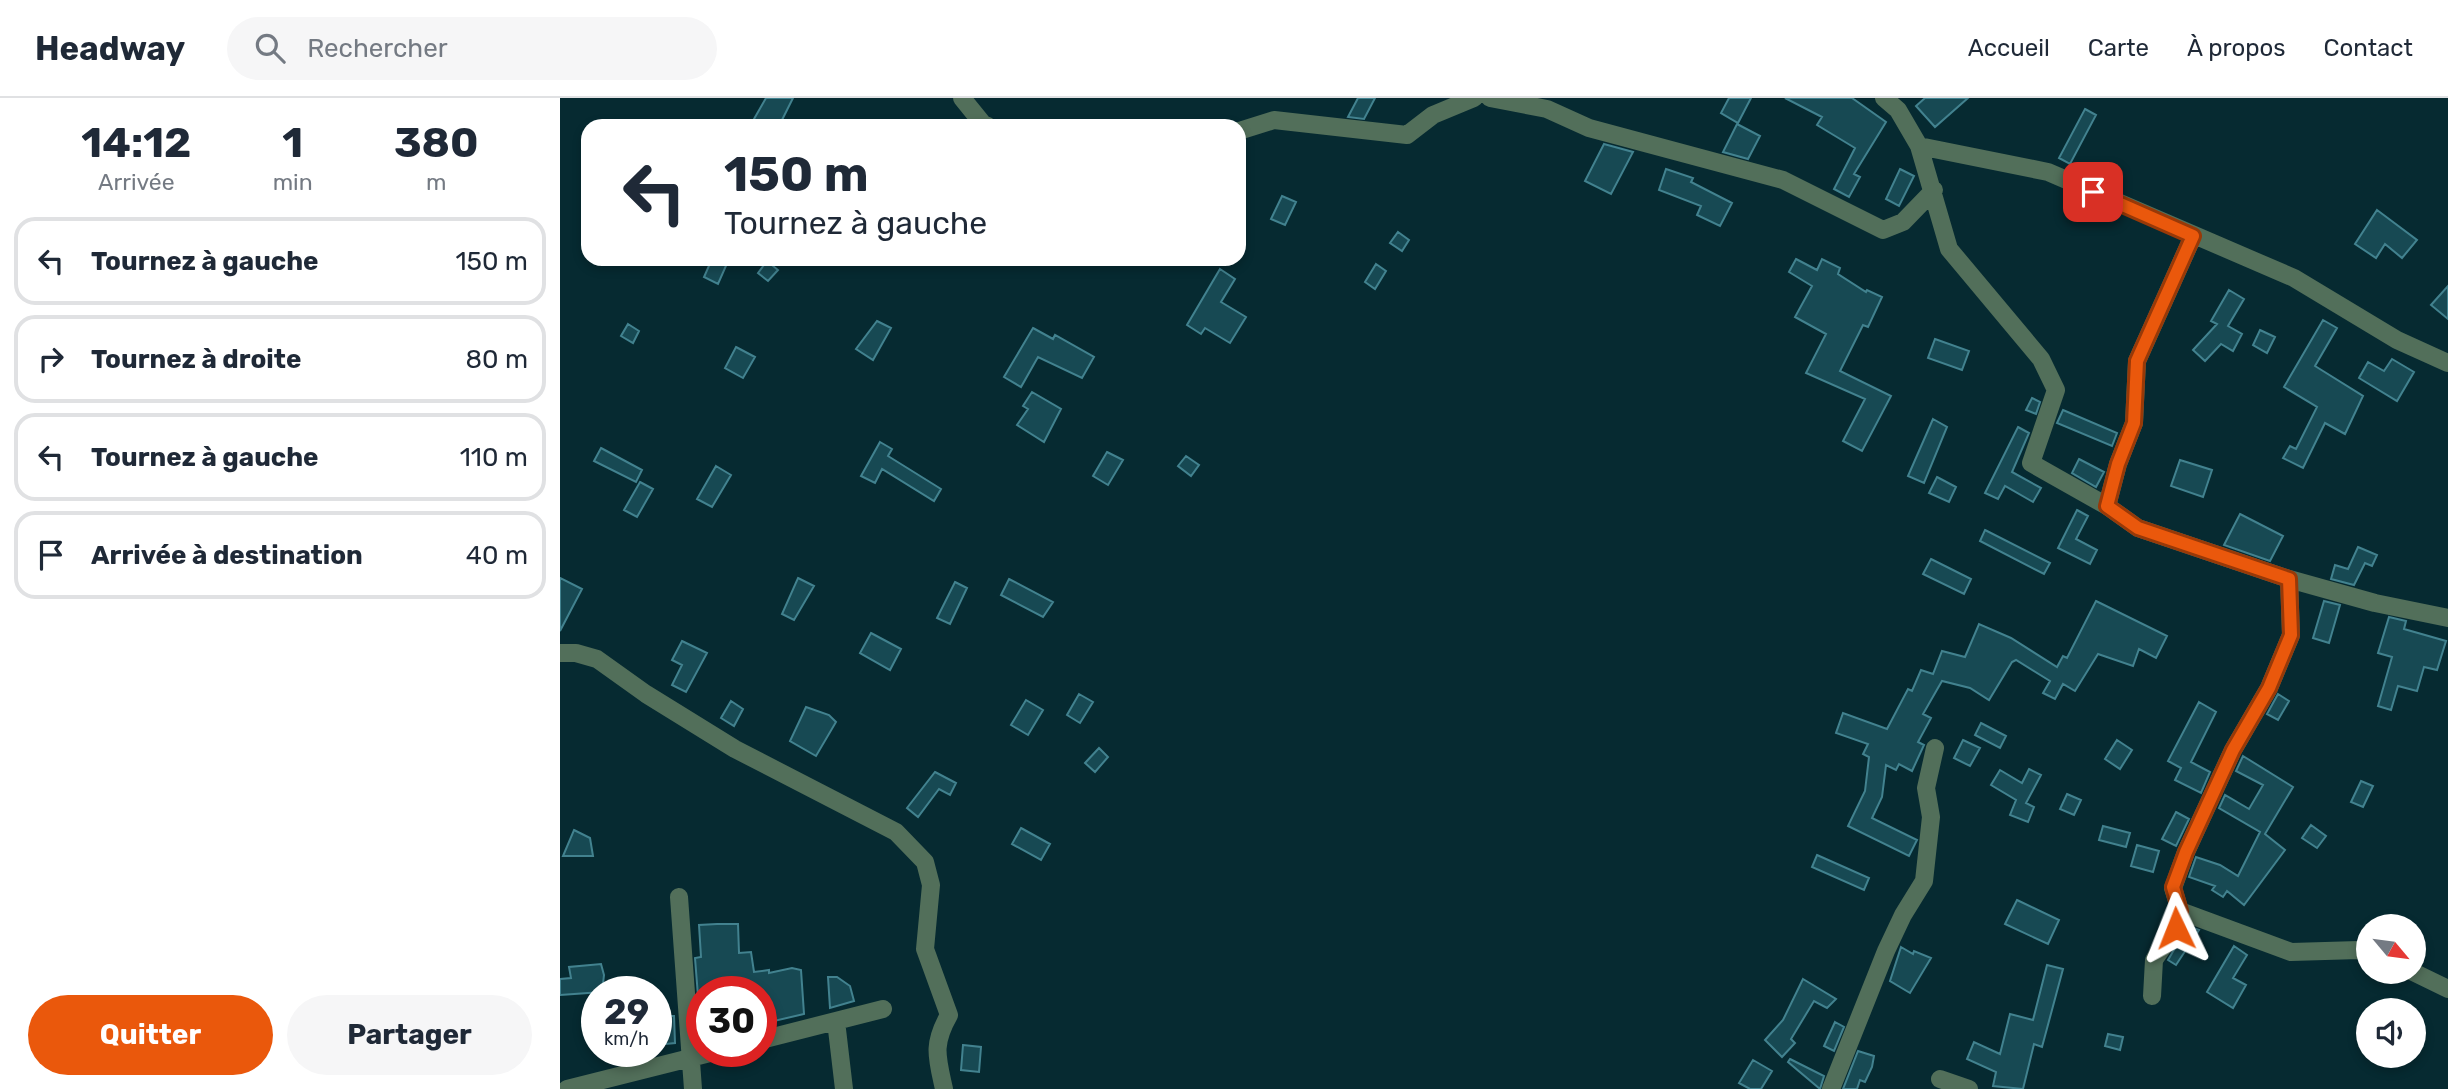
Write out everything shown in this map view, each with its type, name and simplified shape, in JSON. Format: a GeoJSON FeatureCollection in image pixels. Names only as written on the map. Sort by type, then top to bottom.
{"type":"FeatureCollection","features":[{"type":"Feature","properties":{"kind":"street"},"geometry":{"type":"LineString","coordinates":[[962,98],[979,119]]}},
{"type":"Feature","properties":{"kind":"street"},"geometry":{"type":"LineString","coordinates":[[1246,129],[1274,120],[1407,135],[1433,115],[1474,98]]}},
{"type":"Feature","properties":{"kind":"street"},"geometry":{"type":"LineString","coordinates":[[1490,98],[1547,109],[1589,128],[1783,180],[1883,230],[1903,222],[1934,190]]}},
{"type":"Feature","properties":{"kind":"street"},"geometry":{"type":"LineString","coordinates":[[1884,98],[1905,104],[1934,190],[1949,249],[2040,359],[2056,390],[2031,463],[2107,506],[2138,528],[2289,579],[2375,603],[2448,618]]}},
{"type":"Feature","properties":{"kind":"street"},"geometry":{"type":"LineString","coordinates":[[1919,146],[2048,172],[2294,278],[2397,340],[2448,363]]}},
{"type":"Feature","properties":{"kind":"street"},"geometry":{"type":"LineString","coordinates":[[2107,506],[2118,464],[2134,423],[2137,361],[2193,236]]}},
{"type":"Feature","properties":{"kind":"street"},"geometry":{"type":"LineString","coordinates":[[2152,996],[2154,960],[2176,928],[2180,911],[2173,887],[2186,852],[2233,750],[2269,688],[2291,635],[2289,579]]}},
{"type":"Feature","properties":{"kind":"street"},"geometry":{"type":"LineString","coordinates":[[560,653],[576,653],[597,659],[646,694],[735,750],[896,832],[925,862],[930,885],[925,949],[949,1015],[937,1039],[936,1051],[944,1089]]}},
{"type":"Feature","properties":{"kind":"street"},"geometry":{"type":"LineString","coordinates":[[1831,1089],[1886,951],[1903,915],[1924,881],[1931,817],[1926,788],[1935,748]]}},
{"type":"Feature","properties":{"kind":"street"},"geometry":{"type":"LineString","coordinates":[[679,897],[686,991]]}},
{"type":"Feature","properties":{"kind":"street"},"geometry":{"type":"LineString","coordinates":[[2180,911],[2291,952],[2356,950]]}},
{"type":"Feature","properties":{"kind":"street"},"geometry":{"type":"LineString","coordinates":[[2426,978],[2448,989]]}},
{"type":"Feature","properties":{"kind":"street"},"geometry":{"type":"LineString","coordinates":[[777,1036],[883,1009]]}},
{"type":"Feature","properties":{"kind":"street"},"geometry":{"type":"LineString","coordinates":[[836,1021],[844,1089]]}},
{"type":"Feature","properties":{"kind":"street"},"geometry":{"type":"LineString","coordinates":[[567,1089],[686,1059]]}},
{"type":"Feature","properties":{"kind":"street"},"geometry":{"type":"LineString","coordinates":[[692,1067],[693,1089]]}},
{"type":"Feature","properties":{"kind":"street"},"geometry":{"type":"LineString","coordinates":[[1940,1079],[1969,1089]]}},
{"type":"Feature","properties":{"kind":"building"},"geometry":{"type":"Polygon","coordinates":[[[766,98],[793,98],[782,119],[754,119],[766,98]]]}},
{"type":"Feature","properties":{"kind":"building"},"geometry":{"type":"Polygon","coordinates":[[[1358,98],[1375,98],[1364,119],[1348,117],[1358,98]]]}},
{"type":"Feature","properties":{"kind":"building"},"geometry":{"type":"Polygon","coordinates":[[[1729,98],[1751,98],[1738,123],[1721,113],[1729,98]]]}},
{"type":"Feature","properties":{"kind":"building"},"geometry":{"type":"Polygon","coordinates":[[[1785,98],[1852,98],[1886,122],[1854,174],[1860,177],[1849,197],[1834,189],[1855,148],[1817,125],[1822,117],[1785,98]]]}},
{"type":"Feature","properties":{"kind":"building"},"geometry":{"type":"Polygon","coordinates":[[[1925,98],[1968,98],[1935,127],[1916,106],[1925,98]]]}},
{"type":"Feature","properties":{"kind":"building"},"geometry":{"type":"Polygon","coordinates":[[[2085,109],[2096,115],[2070,164],[2059,158],[2085,109]]]}},
{"type":"Feature","properties":{"kind":"building"},"geometry":{"type":"Polygon","coordinates":[[[1737,124],[1760,136],[1748,159],[1723,152],[1737,124]]]}},
{"type":"Feature","properties":{"kind":"building"},"geometry":{"type":"Polygon","coordinates":[[[1604,144],[1633,152],[1611,194],[1585,181],[1604,144]]]}},
{"type":"Feature","properties":{"kind":"building"},"geometry":{"type":"Polygon","coordinates":[[[1666,169],[1693,178],[1691,182],[1732,203],[1720,226],[1697,215],[1701,206],[1659,190],[1666,169]]]}},
{"type":"Feature","properties":{"kind":"building"},"geometry":{"type":"Polygon","coordinates":[[[1900,169],[1914,176],[1899,206],[1886,199],[1900,169]]]}},
{"type":"Feature","properties":{"kind":"building"},"geometry":{"type":"Polygon","coordinates":[[[1282,196],[1296,202],[1285,225],[1271,219],[1282,196]]]}},
{"type":"Feature","properties":{"kind":"building"},"geometry":{"type":"Polygon","coordinates":[[[2377,210],[2417,240],[2402,258],[2385,244],[2376,258],[2355,244],[2377,210]]]}},
{"type":"Feature","properties":{"kind":"building"},"geometry":{"type":"Polygon","coordinates":[[[1398,232],[1409,240],[1402,251],[1390,243],[1398,232]]]}},
{"type":"Feature","properties":{"kind":"building"},"geometry":{"type":"Polygon","coordinates":[[[1796,259],[1817,270],[1822,259],[1840,268],[1838,274],[1866,292],[1867,290],[1882,297],[1868,327],[1863,325],[1840,371],[1891,396],[1862,451],[1843,441],[1865,399],[1806,373],[1826,334],[1795,317],[1812,286],[1789,272],[1796,259]]]}},
{"type":"Feature","properties":{"kind":"building"},"geometry":{"type":"Polygon","coordinates":[[[1376,264],[1386,271],[1375,289],[1365,282],[1376,264]]]}},
{"type":"Feature","properties":{"kind":"building"},"geometry":{"type":"Polygon","coordinates":[[[709,266],[726,266],[718,284],[704,277],[709,266]]]}},
{"type":"Feature","properties":{"kind":"building"},"geometry":{"type":"Polygon","coordinates":[[[763,266],[773,266],[778,270],[768,281],[758,273],[763,266]]]}},
{"type":"Feature","properties":{"kind":"building"},"geometry":{"type":"Polygon","coordinates":[[[1220,269],[1235,279],[1221,302],[1246,317],[1230,343],[1205,328],[1201,334],[1187,325],[1220,269]]]}},
{"type":"Feature","properties":{"kind":"building"},"geometry":{"type":"Polygon","coordinates":[[[2448,286],[2448,319],[2431,305],[2448,286]]]}},
{"type":"Feature","properties":{"kind":"building"},"geometry":{"type":"Polygon","coordinates":[[[2229,290],[2244,299],[2228,326],[2242,334],[2233,351],[2221,344],[2205,361],[2193,350],[2217,324],[2211,321],[2229,290]]]}},
{"type":"Feature","properties":{"kind":"building"},"geometry":{"type":"Polygon","coordinates":[[[2323,320],[2337,328],[2315,366],[2363,396],[2345,434],[2325,423],[2303,468],[2283,458],[2290,446],[2296,449],[2317,407],[2284,387],[2323,320]]]}},
{"type":"Feature","properties":{"kind":"building"},"geometry":{"type":"Polygon","coordinates":[[[877,321],[891,328],[873,360],[856,349],[877,321]]]}},
{"type":"Feature","properties":{"kind":"building"},"geometry":{"type":"Polygon","coordinates":[[[628,324],[639,331],[633,343],[621,336],[628,324]]]}},
{"type":"Feature","properties":{"kind":"building"},"geometry":{"type":"Polygon","coordinates":[[[1033,328],[1053,339],[1055,335],[1094,357],[1082,378],[1038,357],[1021,387],[1004,377],[1033,328]]]}},
{"type":"Feature","properties":{"kind":"building"},"geometry":{"type":"Polygon","coordinates":[[[2260,330],[2275,337],[2267,353],[2253,345],[2260,330]]]}},
{"type":"Feature","properties":{"kind":"building"},"geometry":{"type":"Polygon","coordinates":[[[1935,339],[1969,351],[1962,370],[1928,358],[1935,339]]]}},
{"type":"Feature","properties":{"kind":"building"},"geometry":{"type":"Polygon","coordinates":[[[736,347],[755,357],[743,378],[725,368],[736,347]]]}},
{"type":"Feature","properties":{"kind":"building"},"geometry":{"type":"Polygon","coordinates":[[[2392,359],[2414,372],[2397,401],[2359,378],[2368,362],[2384,371],[2392,359]]]}},
{"type":"Feature","properties":{"kind":"building"},"geometry":{"type":"Polygon","coordinates":[[[1032,392],[1061,409],[1044,442],[1017,425],[1028,409],[1023,406],[1032,392]]]}},
{"type":"Feature","properties":{"kind":"building"},"geometry":{"type":"Polygon","coordinates":[[[2032,398],[2040,402],[2036,414],[2026,410],[2032,398]]]}},
{"type":"Feature","properties":{"kind":"building"},"geometry":{"type":"Polygon","coordinates":[[[2063,410],[2117,433],[2112,446],[2057,423],[2063,410]]]}},
{"type":"Feature","properties":{"kind":"building"},"geometry":{"type":"Polygon","coordinates":[[[1933,419],[1947,427],[1924,483],[1908,476],[1933,419]]]}},
{"type":"Feature","properties":{"kind":"building"},"geometry":{"type":"Polygon","coordinates":[[[2018,427],[2029,433],[2012,472],[2041,488],[2033,502],[2005,486],[1998,499],[1985,493],[2018,427]]]}},
{"type":"Feature","properties":{"kind":"building"},"geometry":{"type":"Polygon","coordinates":[[[880,442],[892,449],[888,456],[941,489],[934,501],[882,469],[875,483],[861,476],[880,442]]]}},
{"type":"Feature","properties":{"kind":"building"},"geometry":{"type":"Polygon","coordinates":[[[601,448],[642,470],[636,482],[594,461],[601,448]]]}},
{"type":"Feature","properties":{"kind":"building"},"geometry":{"type":"Polygon","coordinates":[[[1107,452],[1123,460],[1108,485],[1093,476],[1107,452]]]}},
{"type":"Feature","properties":{"kind":"building"},"geometry":{"type":"Polygon","coordinates":[[[1186,456],[1199,465],[1191,476],[1178,466],[1186,456]]]}},
{"type":"Feature","properties":{"kind":"building"},"geometry":{"type":"Polygon","coordinates":[[[2079,459],[2104,472],[2096,487],[2072,473],[2079,459]]]}},
{"type":"Feature","properties":{"kind":"building"},"geometry":{"type":"Polygon","coordinates":[[[2180,460],[2212,470],[2203,497],[2171,486],[2180,460]]]}},
{"type":"Feature","properties":{"kind":"building"},"geometry":{"type":"Polygon","coordinates":[[[716,466],[731,475],[712,507],[697,499],[716,466]]]}},
{"type":"Feature","properties":{"kind":"building"},"geometry":{"type":"Polygon","coordinates":[[[1937,477],[1956,487],[1949,502],[1929,493],[1937,477]]]}},
{"type":"Feature","properties":{"kind":"building"},"geometry":{"type":"Polygon","coordinates":[[[640,482],[653,489],[637,517],[624,510],[640,482]]]}},
{"type":"Feature","properties":{"kind":"building"},"geometry":{"type":"Polygon","coordinates":[[[2077,510],[2088,516],[2076,539],[2097,550],[2090,564],[2058,548],[2077,510]]]}},
{"type":"Feature","properties":{"kind":"building"},"geometry":{"type":"Polygon","coordinates":[[[2240,514],[2283,536],[2270,561],[2224,545],[2240,514]]]}},
{"type":"Feature","properties":{"kind":"building"},"geometry":{"type":"Polygon","coordinates":[[[1985,530],[2050,563],[2044,574],[1980,541],[1985,530]]]}},
{"type":"Feature","properties":{"kind":"building"},"geometry":{"type":"Polygon","coordinates":[[[2358,547],[2377,555],[2372,566],[2365,563],[2354,585],[2331,579],[2335,565],[2348,569],[2358,547]]]}},
{"type":"Feature","properties":{"kind":"building"},"geometry":{"type":"Polygon","coordinates":[[[1931,559],[1971,579],[1964,594],[1923,574],[1931,559]]]}},
{"type":"Feature","properties":{"kind":"building"},"geometry":{"type":"Polygon","coordinates":[[[560,578],[582,589],[560,631],[560,578]]]}},
{"type":"Feature","properties":{"kind":"building"},"geometry":{"type":"Polygon","coordinates":[[[798,578],[814,586],[794,620],[782,614],[798,578]]]}},
{"type":"Feature","properties":{"kind":"building"},"geometry":{"type":"Polygon","coordinates":[[[1009,579],[1053,602],[1043,617],[1001,595],[1009,579]]]}},
{"type":"Feature","properties":{"kind":"building"},"geometry":{"type":"Polygon","coordinates":[[[955,582],[967,588],[950,624],[937,618],[955,582]]]}},
{"type":"Feature","properties":{"kind":"building"},"geometry":{"type":"Polygon","coordinates":[[[2096,601],[2167,636],[2156,658],[2139,649],[2133,666],[2098,654],[2075,691],[2063,684],[2055,699],[2043,693],[2050,681],[2016,660],[2012,662],[1989,700],[1970,688],[1942,681],[1923,714],[1931,718],[1918,742],[1924,745],[1912,771],[1899,764],[1896,770],[1886,765],[1882,797],[1872,818],[1917,840],[1909,856],[1848,826],[1865,791],[1869,757],[1863,754],[1868,744],[1836,733],[1843,713],[1887,729],[1908,689],[1912,691],[1921,670],[1933,674],[1942,651],[1965,657],[1979,624],[2011,638],[2057,667],[2063,656],[2067,658],[2096,601]]]}},
{"type":"Feature","properties":{"kind":"building"},"geometry":{"type":"Polygon","coordinates":[[[2324,601],[2340,605],[2329,643],[2313,638],[2324,601]]]}},
{"type":"Feature","properties":{"kind":"building"},"geometry":{"type":"Polygon","coordinates":[[[2389,617],[2406,621],[2404,629],[2446,641],[2437,670],[2424,667],[2417,691],[2398,686],[2391,710],[2378,706],[2392,657],[2378,653],[2389,617]]]}},
{"type":"Feature","properties":{"kind":"building"},"geometry":{"type":"Polygon","coordinates":[[[871,633],[901,649],[890,670],[860,653],[871,633]]]}},
{"type":"Feature","properties":{"kind":"building"},"geometry":{"type":"Polygon","coordinates":[[[682,641],[707,653],[686,692],[672,685],[682,665],[672,660],[682,641]]]}},
{"type":"Feature","properties":{"kind":"building"},"geometry":{"type":"Polygon","coordinates":[[[1079,694],[1093,702],[1080,723],[1067,715],[1079,694]]]}},
{"type":"Feature","properties":{"kind":"building"},"geometry":{"type":"Polygon","coordinates":[[[2278,694],[2289,701],[2278,720],[2267,714],[2278,694]]]}},
{"type":"Feature","properties":{"kind":"building"},"geometry":{"type":"Polygon","coordinates":[[[1026,700],[1043,710],[1028,735],[1011,725],[1026,700]]]}},
{"type":"Feature","properties":{"kind":"building"},"geometry":{"type":"Polygon","coordinates":[[[731,701],[743,709],[734,726],[721,718],[731,701]]]}},
{"type":"Feature","properties":{"kind":"building"},"geometry":{"type":"Polygon","coordinates":[[[2199,702],[2216,712],[2191,762],[2210,772],[2201,793],[2175,780],[2181,768],[2168,761],[2199,702]]]}},
{"type":"Feature","properties":{"kind":"building"},"geometry":{"type":"Polygon","coordinates":[[[806,707],[829,715],[836,722],[816,756],[790,741],[806,707]]]}},
{"type":"Feature","properties":{"kind":"building"},"geometry":{"type":"Polygon","coordinates":[[[1981,723],[2006,736],[2000,748],[1975,735],[1981,723]]]}},
{"type":"Feature","properties":{"kind":"building"},"geometry":{"type":"Polygon","coordinates":[[[1963,740],[1980,748],[1970,766],[1954,758],[1963,740]]]}},
{"type":"Feature","properties":{"kind":"building"},"geometry":{"type":"Polygon","coordinates":[[[2117,740],[2132,750],[2120,769],[2105,759],[2117,740]]]}},
{"type":"Feature","properties":{"kind":"building"},"geometry":{"type":"Polygon","coordinates":[[[1099,748],[1108,757],[1095,772],[1085,763],[1099,748]]]}},
{"type":"Feature","properties":{"kind":"building"},"geometry":{"type":"Polygon","coordinates":[[[2243,756],[2293,787],[2265,834],[2285,850],[2244,905],[2227,891],[2223,897],[2212,890],[2215,886],[2189,877],[2196,857],[2220,865],[2238,876],[2260,832],[2219,808],[2225,795],[2249,809],[2263,785],[2236,771],[2243,756]]]}},
{"type":"Feature","properties":{"kind":"building"},"geometry":{"type":"Polygon","coordinates":[[[2029,769],[2041,775],[2026,803],[2034,807],[2028,822],[2010,815],[2016,800],[1991,785],[2000,770],[2022,783],[2029,769]]]}},
{"type":"Feature","properties":{"kind":"building"},"geometry":{"type":"Polygon","coordinates":[[[935,772],[956,783],[950,795],[939,789],[918,817],[907,808],[935,772]]]}},
{"type":"Feature","properties":{"kind":"building"},"geometry":{"type":"Polygon","coordinates":[[[2361,781],[2373,786],[2363,807],[2351,802],[2361,781]]]}},
{"type":"Feature","properties":{"kind":"building"},"geometry":{"type":"Polygon","coordinates":[[[2067,794],[2081,800],[2074,815],[2060,809],[2067,794]]]}},
{"type":"Feature","properties":{"kind":"building"},"geometry":{"type":"Polygon","coordinates":[[[2176,812],[2189,819],[2176,846],[2162,839],[2176,812]]]}},
{"type":"Feature","properties":{"kind":"building"},"geometry":{"type":"Polygon","coordinates":[[[2311,825],[2326,836],[2317,848],[2302,838],[2311,825]]]}},
{"type":"Feature","properties":{"kind":"building"},"geometry":{"type":"Polygon","coordinates":[[[2103,826],[2130,833],[2126,847],[2099,840],[2103,826]]]}},
{"type":"Feature","properties":{"kind":"building"},"geometry":{"type":"Polygon","coordinates":[[[1021,828],[1050,844],[1041,860],[1012,844],[1021,828]]]}},
{"type":"Feature","properties":{"kind":"building"},"geometry":{"type":"Polygon","coordinates":[[[574,830],[590,838],[593,856],[563,856],[574,830]]]}},
{"type":"Feature","properties":{"kind":"building"},"geometry":{"type":"Polygon","coordinates":[[[2137,845],[2159,851],[2153,872],[2131,866],[2137,845]]]}},
{"type":"Feature","properties":{"kind":"building"},"geometry":{"type":"Polygon","coordinates":[[[1817,855],[1869,878],[1864,890],[1812,867],[1817,855]]]}},
{"type":"Feature","properties":{"kind":"building"},"geometry":{"type":"Polygon","coordinates":[[[2017,900],[2059,920],[2048,944],[2005,924],[2017,900]]]}},
{"type":"Feature","properties":{"kind":"building"},"geometry":{"type":"Polygon","coordinates":[[[738,924],[739,953],[751,952],[754,972],[769,970],[769,973],[792,968],[801,970],[804,1014],[777,1020],[777,976],[696,976],[695,958],[701,957],[699,925],[738,924]]]}},
{"type":"Feature","properties":{"kind":"building"},"geometry":{"type":"Polygon","coordinates":[[[2188,926],[2199,930],[2176,965],[2168,960],[2188,926]]]}},
{"type":"Feature","properties":{"kind":"building"},"geometry":{"type":"Polygon","coordinates":[[[2234,946],[2247,955],[2233,978],[2246,985],[2233,1008],[2207,992],[2234,946]]]}},
{"type":"Feature","properties":{"kind":"building"},"geometry":{"type":"Polygon","coordinates":[[[1901,947],[1913,954],[1914,951],[1931,958],[1910,993],[1890,981],[1901,947]]]}},
{"type":"Feature","properties":{"kind":"building"},"geometry":{"type":"Polygon","coordinates":[[[601,964],[604,976],[581,976],[581,994],[560,995],[560,979],[571,978],[569,967],[601,964]]]}},
{"type":"Feature","properties":{"kind":"building"},"geometry":{"type":"Polygon","coordinates":[[[2047,965],[2063,969],[2042,1047],[2034,1044],[2023,1089],[1993,1086],[1996,1072],[1967,1059],[1974,1042],[2000,1054],[2010,1014],[2033,1020],[2047,965]]]}},
{"type":"Feature","properties":{"kind":"building"},"geometry":{"type":"Polygon","coordinates":[[[828,977],[837,977],[850,986],[854,1001],[830,1008],[828,977]]]}},
{"type":"Feature","properties":{"kind":"building"},"geometry":{"type":"Polygon","coordinates":[[[1803,979],[1836,999],[1827,1008],[1814,1001],[1791,1039],[1795,1043],[1782,1057],[1765,1040],[1783,1020],[1803,979]]]}},
{"type":"Feature","properties":{"kind":"building"},"geometry":{"type":"Polygon","coordinates":[[[672,1016],[674,1016],[675,1043],[672,1043],[672,1016]]]}},
{"type":"Feature","properties":{"kind":"building"},"geometry":{"type":"Polygon","coordinates":[[[1835,1022],[1844,1027],[1834,1051],[1824,1046],[1835,1022]]]}},
{"type":"Feature","properties":{"kind":"building"},"geometry":{"type":"Polygon","coordinates":[[[2108,1034],[2123,1037],[2120,1050],[2105,1046],[2108,1034]]]}},
{"type":"Feature","properties":{"kind":"building"},"geometry":{"type":"Polygon","coordinates":[[[963,1045],[981,1047],[979,1072],[961,1070],[963,1045]]]}},
{"type":"Feature","properties":{"kind":"building"},"geometry":{"type":"Polygon","coordinates":[[[1858,1051],[1874,1056],[1872,1067],[1865,1082],[1860,1080],[1857,1089],[1843,1089],[1858,1051]]]}},
{"type":"Feature","properties":{"kind":"building"},"geometry":{"type":"Polygon","coordinates":[[[1790,1059],[1824,1076],[1820,1089],[1788,1062],[1790,1059]]]}},
{"type":"Feature","properties":{"kind":"building"},"geometry":{"type":"Polygon","coordinates":[[[1753,1060],[1772,1071],[1761,1089],[1750,1089],[1739,1083],[1753,1060]]]}},
{"type":"Feature","properties":{"kind":"route"},"geometry":{"type":"LineString","coordinates":[[2093,192],[2193,236],[2137,361],[2134,423],[2118,464],[2107,506],[2138,528],[2289,579],[2291,635],[2269,688],[2233,750],[2186,852],[2173,887],[2180,911],[2176,928]]}}]}
